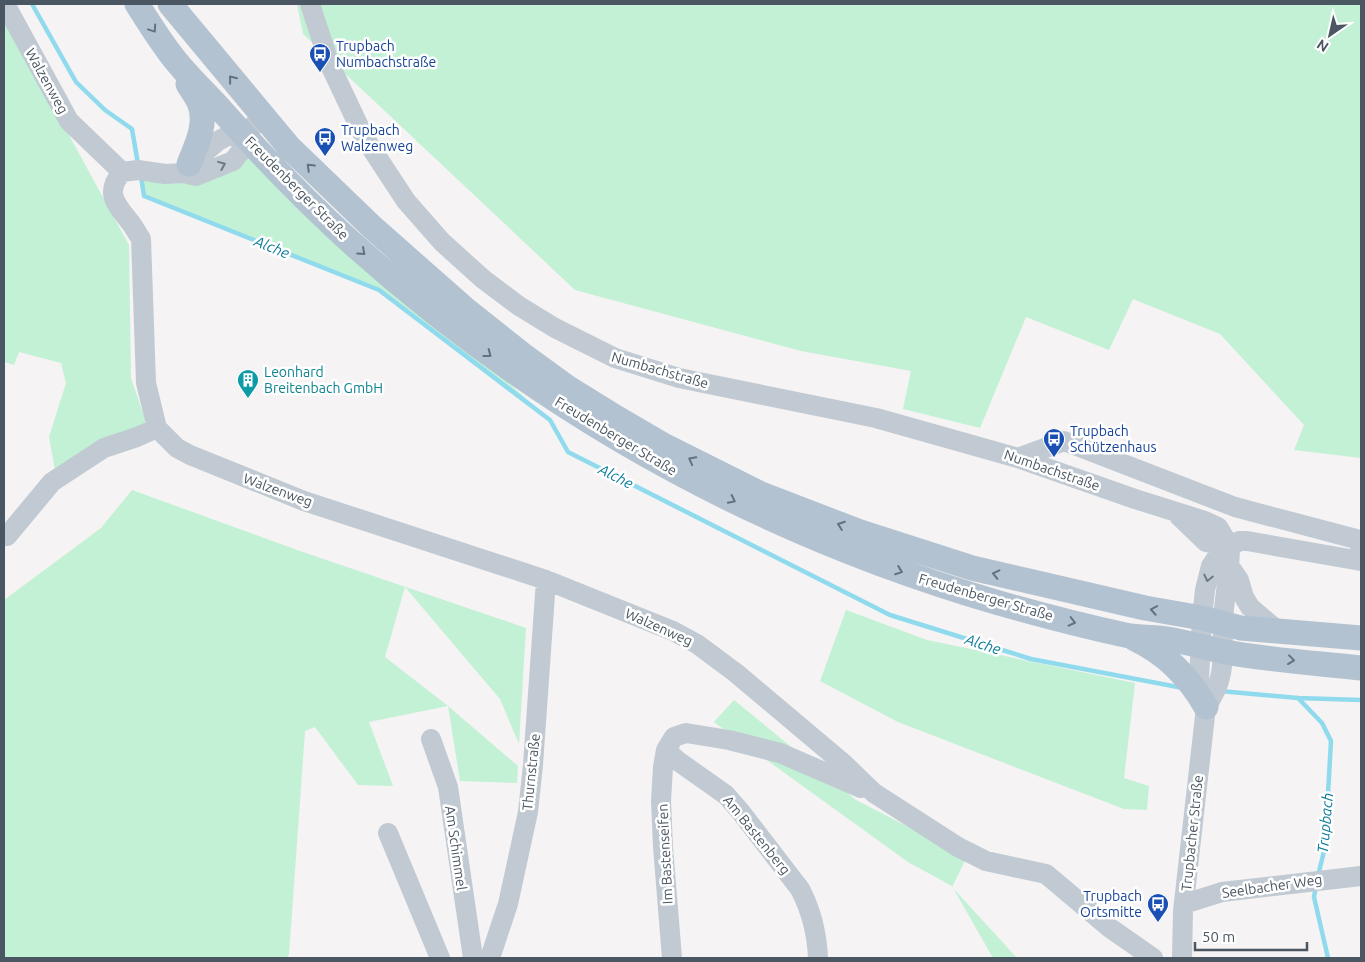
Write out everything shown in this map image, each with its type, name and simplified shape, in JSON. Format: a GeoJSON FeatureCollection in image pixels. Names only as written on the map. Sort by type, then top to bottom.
{"type":"FeatureCollection","features":[{"type":"Feature","properties":{"kind":"main road","name":"Freudenberger Straße"},"geometry":{"type":"LineString","coordinates":[[136,4],[170,54],[271,166],[325,219],[392,278],[454,328],[558,402],[656,462],[763,515],[853,554],[909,574],[1027,610],[1129,636],[1168,639],[1213,649],[1361,668]]}},
{"type":"Feature","properties":{"kind":"main road","name":"Freudenberger Straße"},"geometry":{"type":"LineString","coordinates":[[170,4],[289,148],[365,220],[465,309],[568,387],[617,418],[688,458],[761,494],[827,520],[972,568],[1145,608],[1213,620],[1253,630],[1361,638]]}},
{"type":"Feature","properties":{"kind":"main road"},"geometry":{"type":"LineString","coordinates":[[170,54],[200,105],[202,118],[201,131],[186,169]]}},
{"type":"Feature","properties":{"kind":"main road"},"geometry":{"type":"LineString","coordinates":[[1129,636],[1161,653],[1194,679],[1206,707]]}},
{"type":"Feature","properties":{"kind":"street","name":"Walzenweg"},"geometry":{"type":"LineString","coordinates":[[4,4],[69,122],[122,172]]}},
{"type":"Feature","properties":{"kind":"street","name":"Numbachstraße"},"geometry":{"type":"LineString","coordinates":[[310,4],[330,65],[364,137],[406,200],[442,242],[483,280],[519,306],[555,328],[615,358],[679,378],[876,418],[1018,458],[1205,520],[1218,527],[1230,547]]}},
{"type":"Feature","properties":{"kind":"street"},"geometry":{"type":"LineString","coordinates":[[7,536],[52,482],[104,448],[138,437],[157,428],[146,383],[141,239],[117,206],[112,191],[114,181],[122,172],[138,170],[165,174],[186,169],[218,141],[227,136],[243,135],[263,117]]}},
{"type":"Feature","properties":{"kind":"street","name":"Walzenweg"},"geometry":{"type":"LineString","coordinates":[[157,428],[178,448],[190,455],[242,477],[304,501],[546,580],[673,631],[697,644],[751,685],[844,764],[874,793],[958,847],[986,860],[1046,874],[1110,928],[1153,958]]}},
{"type":"Feature","properties":{"kind":"street"},"geometry":{"type":"LineString","coordinates":[[1018,458],[1064,441],[1235,507],[1356,539],[1361,547]]}},
{"type":"Feature","properties":{"kind":"street"},"geometry":{"type":"LineString","coordinates":[[1213,620],[1206,583],[1211,566],[1219,554],[1239,541],[1257,542],[1361,562]]}},
{"type":"Feature","properties":{"kind":"street"},"geometry":{"type":"LineString","coordinates":[[1213,620],[1230,568],[1230,547]]}},
{"type":"Feature","properties":{"kind":"street"},"geometry":{"type":"LineString","coordinates":[[1230,568],[1239,580],[1244,597],[1250,607],[1278,631]]}},
{"type":"Feature","properties":{"kind":"street","name":"Thurnstraße"},"geometry":{"type":"LineString","coordinates":[[490,958],[508,904],[528,812],[546,580]]}},
{"type":"Feature","properties":{"kind":"street","name":"Trupbacher Straße"},"geometry":{"type":"LineString","coordinates":[[1182,958],[1184,904],[1206,707],[1213,697],[1221,678],[1213,649],[1213,620]]}},
{"type":"Feature","properties":{"kind":"street","name":"Trupbacher Straße"},"geometry":{"type":"LineString","coordinates":[[1194,679],[1213,649]]}},
{"type":"Feature","properties":{"kind":"street"},"geometry":{"type":"LineString","coordinates":[[666,750],[674,737],[686,733],[729,740],[780,753],[874,793]]}},
{"type":"Feature","properties":{"kind":"street","name":"Am Schimmel"},"geometry":{"type":"LineString","coordinates":[[431,739],[448,787],[473,958]]}},
{"type":"Feature","properties":{"kind":"street","name":"Im Bastenseifen"},"geometry":{"type":"LineString","coordinates":[[666,750],[663,767],[662,847],[672,958]]}},
{"type":"Feature","properties":{"kind":"street","name":"Am Bastenberg"},"geometry":{"type":"LineString","coordinates":[[666,750],[678,761],[726,795],[800,889],[813,924],[818,958]]}},
{"type":"Feature","properties":{"kind":"street"},"geometry":{"type":"LineString","coordinates":[[388,833],[440,958]]}},
{"type":"Feature","properties":{"kind":"street","name":"Seelbacher Weg"},"geometry":{"type":"LineString","coordinates":[[1184,904],[1222,892],[1361,876]]}},
{"type":"Feature","properties":{"kind":"green space"},"geometry":{"type":"Polygon","coordinates":[[[297,4],[1361,4],[1361,458],[1294,450],[1304,425],[1220,334],[1133,299],[1109,350],[1026,317],[980,428],[903,409],[911,371],[801,351],[575,290],[303,34],[297,4]]]}},
{"type":"Feature","properties":{"kind":"green space"},"geometry":{"type":"Polygon","coordinates":[[[4,8],[63,124],[129,245],[131,378],[146,422],[55,470],[49,437],[66,383],[61,363],[19,352],[14,365],[4,362],[4,8]]]}},
{"type":"Feature","properties":{"kind":"green space"},"geometry":{"type":"Polygon","coordinates":[[[241,151],[325,219],[550,420],[379,290],[144,196],[138,170],[165,174],[241,151]]]}},
{"type":"Feature","properties":{"kind":"green space"},"geometry":{"type":"Polygon","coordinates":[[[132,490],[297,550],[526,628],[519,744],[500,699],[405,587],[385,657],[448,706],[369,722],[393,786],[358,785],[315,727],[305,731],[289,954],[287,958],[4,958],[4,600],[101,528],[132,490]]]}},
{"type":"Feature","properties":{"kind":"green space"},"geometry":{"type":"Polygon","coordinates":[[[846,610],[927,640],[1135,683],[1124,778],[1149,786],[1147,810],[1124,809],[898,722],[820,681],[846,610]]]}},
{"type":"Feature","properties":{"kind":"green space"},"geometry":{"type":"Polygon","coordinates":[[[734,700],[856,800],[967,857],[952,886],[908,862],[714,722],[734,700]]]}},
{"type":"Feature","properties":{"kind":"green space"},"geometry":{"type":"Polygon","coordinates":[[[448,706],[518,766],[517,783],[460,781],[448,706]]]}},
{"type":"Feature","properties":{"kind":"green space"},"geometry":{"type":"Polygon","coordinates":[[[954,889],[1017,958],[993,958],[954,889]]]}},
{"type":"Feature","properties":{"kind":"waterway","name":"Alche"},"geometry":{"type":"LineString","coordinates":[[32,4],[76,82],[105,110],[132,129],[138,164]]}},
{"type":"Feature","properties":{"kind":"waterway","name":"Alche"},"geometry":{"type":"LineString","coordinates":[[141,176],[144,196],[379,290],[550,420],[568,452],[890,615],[1031,659],[1183,688]]}},
{"type":"Feature","properties":{"kind":"waterway","name":"Alche"},"geometry":{"type":"LineString","coordinates":[[1220,691],[1298,698],[1361,700]]}},
{"type":"Feature","properties":{"kind":"waterway","name":"Trupbach"},"geometry":{"type":"LineString","coordinates":[[1298,698],[1322,723],[1331,741],[1325,847],[1318,876]]}},
{"type":"Feature","properties":{"kind":"waterway","name":"Trupbach"},"geometry":{"type":"LineString","coordinates":[[1316,886],[1314,897],[1328,958]]}},
{"type":"Feature","properties":{"kind":"place","name":"Trupbach Numbachstraße"},"geometry":{"type":"Point","coordinates":[320,73]}},
{"type":"Feature","properties":{"kind":"place","name":"Trupbach Walzenweg"},"geometry":{"type":"Point","coordinates":[325,157]}},
{"type":"Feature","properties":{"kind":"place","name":"Leonhard Breitenbach GmbH"},"geometry":{"type":"Point","coordinates":[248,399]}},
{"type":"Feature","properties":{"kind":"place","name":"Trupbach Schützenhaus"},"geometry":{"type":"Point","coordinates":[1054,458]}},
{"type":"Feature","properties":{"kind":"place","name":"Trupbach Ortsmitte"},"geometry":{"type":"Point","coordinates":[1158,923]}}]}
